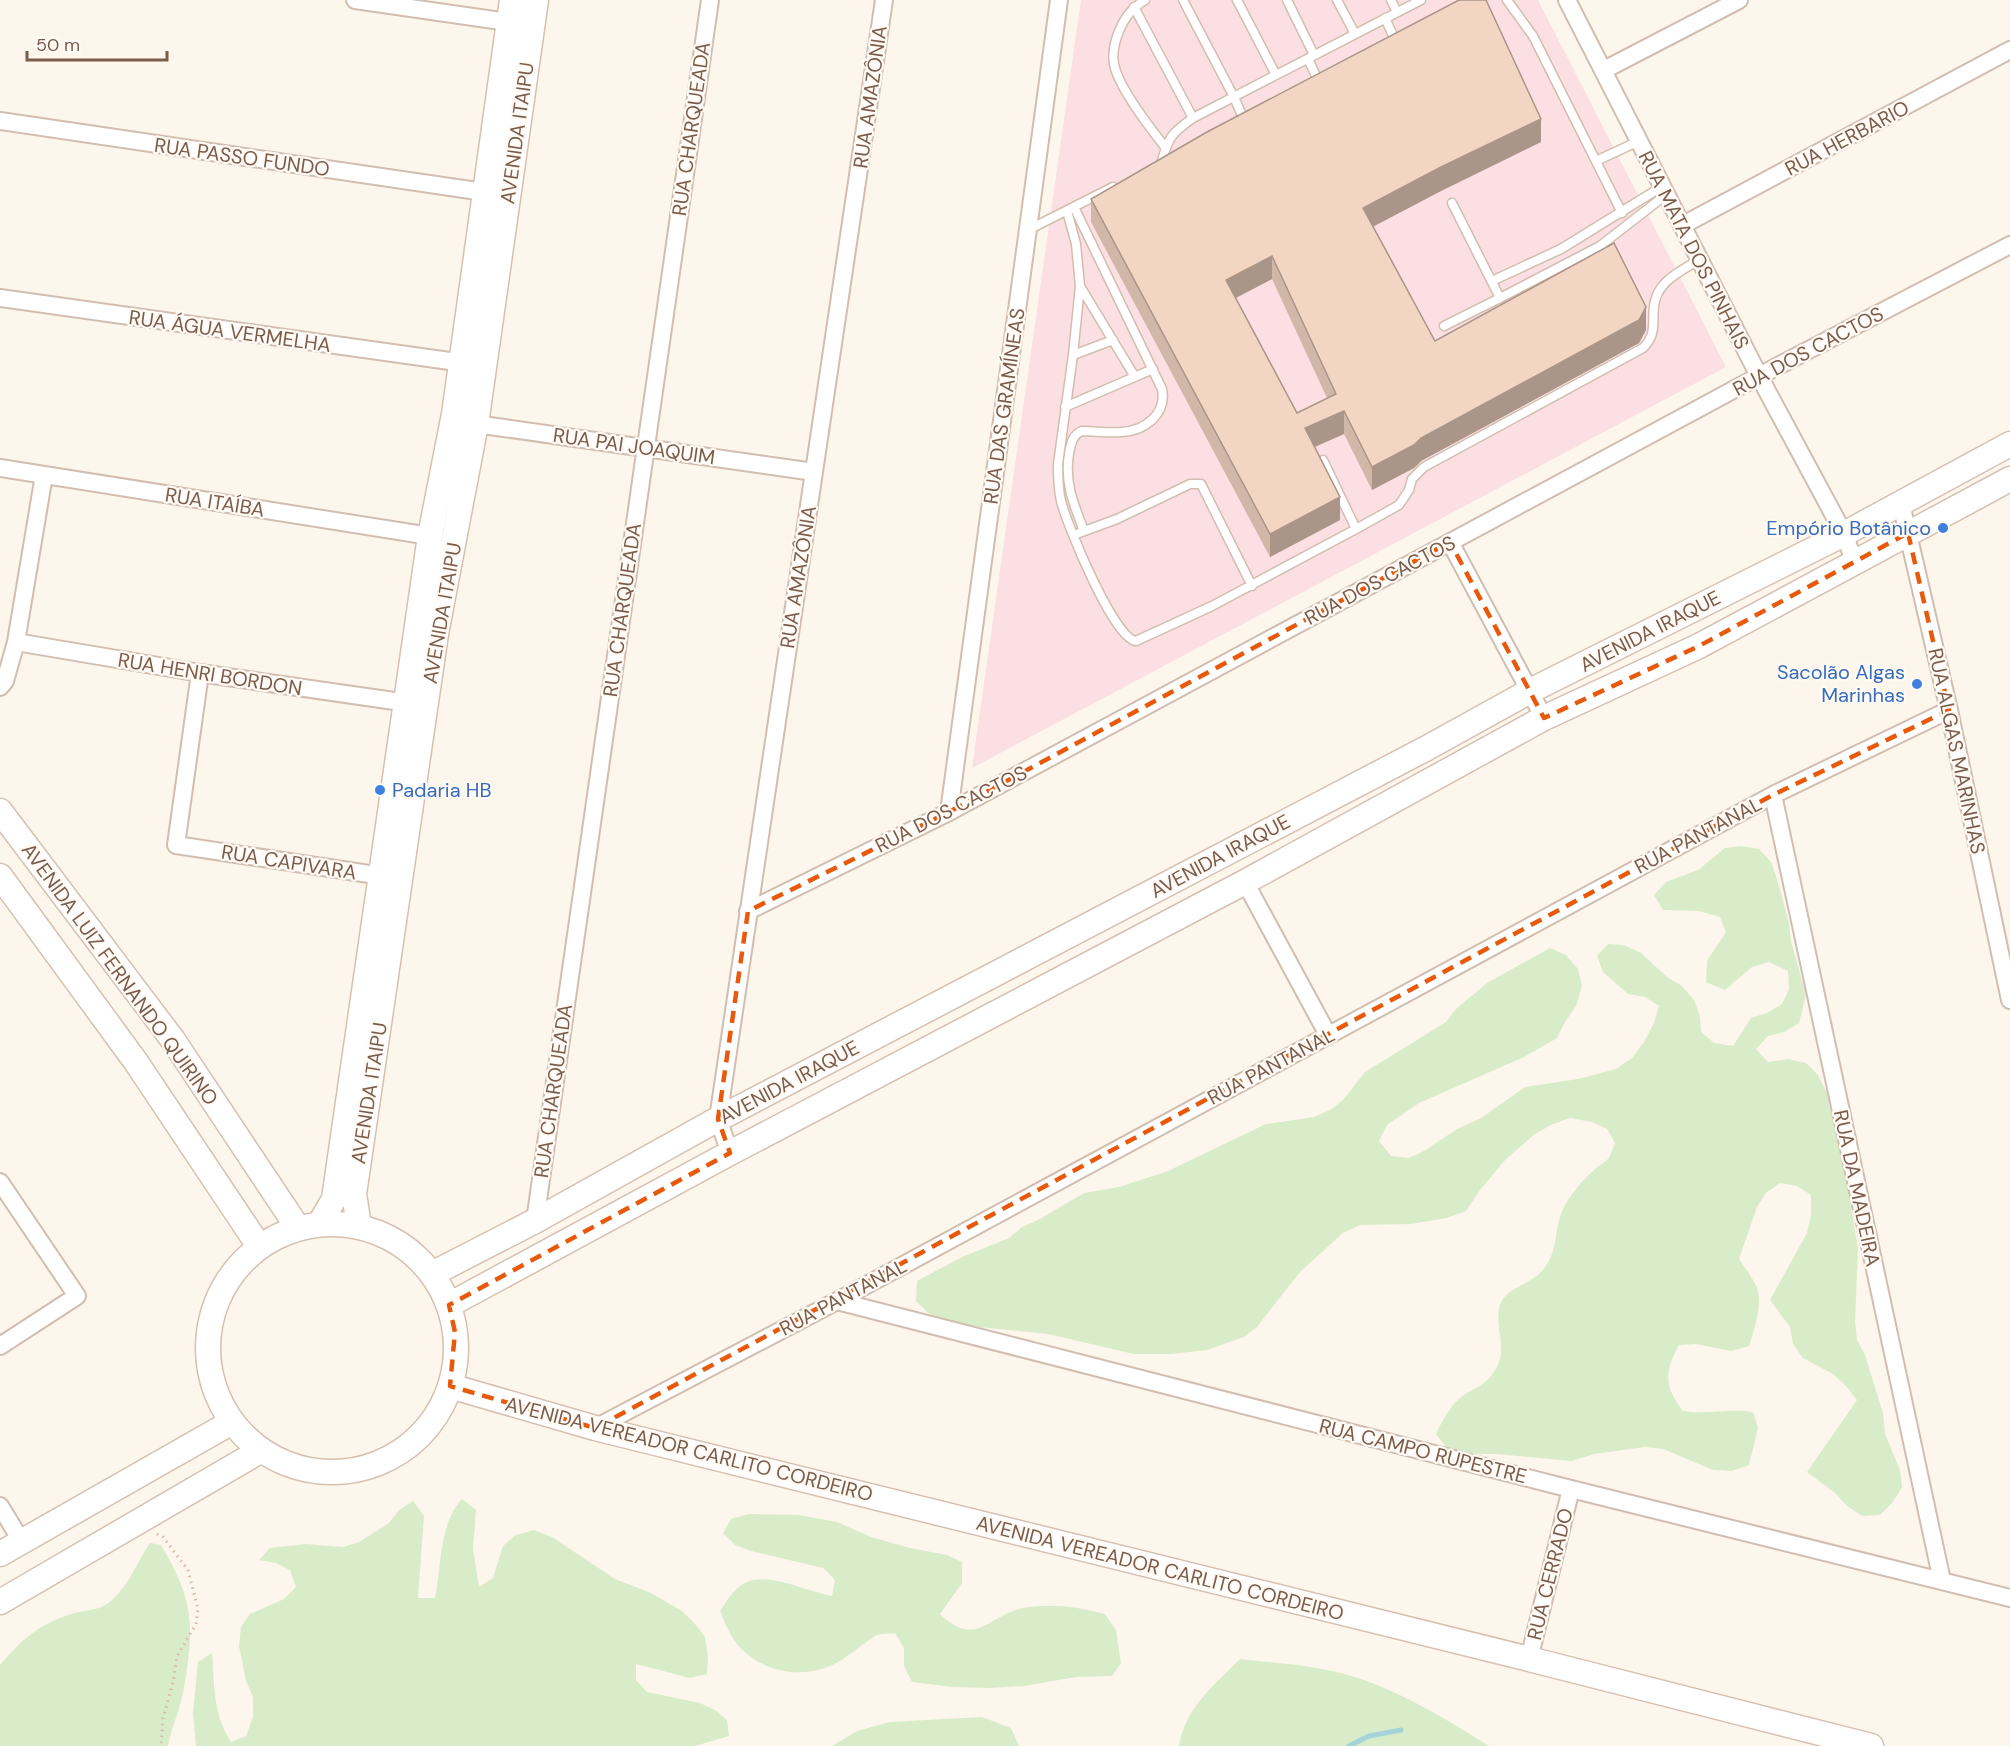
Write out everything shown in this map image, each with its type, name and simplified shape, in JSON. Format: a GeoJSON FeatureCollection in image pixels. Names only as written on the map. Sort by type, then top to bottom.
{"type":"FeatureCollection","features":[{"type":"Feature","properties":{"kind":"street"},"geometry":{"type":"LineString","coordinates":[[355,0],[510,11]]}},
{"type":"Feature","properties":{"kind":"street","name":"AVENIDA ITAIPU"},"geometry":{"type":"LineString","coordinates":[[309,1226],[333,1199],[390,878],[416,704],[430,536],[465,419],[484,365],[536,0]]}},
{"type":"Feature","properties":{"kind":"street","name":"RUA CHARQUEADA"},"geometry":{"type":"LineString","coordinates":[[535,1221],[710,0]]}},
{"type":"Feature","properties":{"kind":"street","name":"RUA AMAZÔNIA"},"geometry":{"type":"LineString","coordinates":[[730,1153],[717,1119],[884,0]]}},
{"type":"Feature","properties":{"kind":"street","name":"RUA DAS GRAMÍNEAS"},"geometry":{"type":"LineString","coordinates":[[949,812],[1059,0]]}},
{"type":"Feature","properties":{"kind":"street","name":"RUA MATA DOS PINHAIS"},"geometry":{"type":"LineString","coordinates":[[1567,0],[1759,376],[1844,534],[1855,563]]}},
{"type":"Feature","properties":{"kind":"street"},"geometry":{"type":"LineString","coordinates":[[1604,70],[1738,0]]}},
{"type":"Feature","properties":{"kind":"street","name":"AVENIDA ITAIPU"},"geometry":{"type":"LineString","coordinates":[[416,704],[436,634],[465,419],[460,363],[510,11]]}},
{"type":"Feature","properties":{"kind":"street","name":"RUA HERBARIO"},"geometry":{"type":"LineString","coordinates":[[1683,225],[2010,51]]}},
{"type":"Feature","properties":{"kind":"street","name":"RUA PASSO FUNDO"},"geometry":{"type":"LineString","coordinates":[[0,121],[484,192]]}},
{"type":"Feature","properties":{"kind":"street","name":"RUA DOS CACTOS"},"geometry":{"type":"LineString","coordinates":[[748,911],[949,812],[1759,376],[2010,245]]}},
{"type":"Feature","properties":{"kind":"street","name":"RUA ÁGUA VERMELHA"},"geometry":{"type":"LineString","coordinates":[[0,298],[484,365]]}},
{"type":"Feature","properties":{"kind":"street","name":"RUA PAI JOAQUIM"},"geometry":{"type":"LineString","coordinates":[[465,419],[814,472]]}},
{"type":"Feature","properties":{"kind":"street","name":"AVENIDA IRAQUE"},"geometry":{"type":"LineString","coordinates":[[432,1274],[535,1221],[717,1119],[1427,748],[1530,691],[1844,534],[2010,444]]}},
{"type":"Feature","properties":{"kind":"street","name":"RUA ITAÍBA"},"geometry":{"type":"LineString","coordinates":[[0,468],[430,536]]}},
{"type":"Feature","properties":{"kind":"street"},"geometry":{"type":"LineString","coordinates":[[0,687],[5,681],[16,642],[44,475]]}},
{"type":"Feature","properties":{"kind":"street","name":"AVENIDA IRAQUE"},"geometry":{"type":"LineString","coordinates":[[449,1305],[730,1153],[1245,882],[1544,718],[1699,646],[2010,479]]}},
{"type":"Feature","properties":{"kind":"street","name":"RUA ALGAS MARINHAS"},"geometry":{"type":"LineString","coordinates":[[1901,504],[1949,710],[2010,1000]]}},
{"type":"Feature","properties":{"kind":"street"},"geometry":{"type":"LineString","coordinates":[[1450,542],[1544,718]]}},
{"type":"Feature","properties":{"kind":"street","name":"RUA HENRI BORDON"},"geometry":{"type":"LineString","coordinates":[[16,642],[200,674],[416,704]]}},
{"type":"Feature","properties":{"kind":"street","name":"RUA CAPIVARA"},"geometry":{"type":"LineString","coordinates":[[200,674],[176,845],[390,878]]}},
{"type":"Feature","properties":{"kind":"street","name":"RUA PANTANAL"},"geometry":{"type":"LineString","coordinates":[[595,1428],[837,1301],[1773,795],[1949,710]]}},
{"type":"Feature","properties":{"kind":"street","name":"RUA DA MADEIRA"},"geometry":{"type":"LineString","coordinates":[[1773,795],[1942,1581]]}},
{"type":"Feature","properties":{"kind":"street","name":"AVENIDA LUIZ FERNANDO QUIRINO"},"geometry":{"type":"LineString","coordinates":[[0,811],[173,1040],[309,1226]]}},
{"type":"Feature","properties":{"kind":"street"},"geometry":{"type":"LineString","coordinates":[[6,884],[27,889],[38,881],[45,869]]}},
{"type":"Feature","properties":{"kind":"street","name":"AVENIDA ITAIPU"},"geometry":{"type":"LineString","coordinates":[[359,1226],[354,1194],[390,878]]}},
{"type":"Feature","properties":{"kind":"street"},"geometry":{"type":"LineString","coordinates":[[1245,882],[1328,1035]]}},
{"type":"Feature","properties":{"kind":"street","name":"AVENIDA LUIZ FERNANDO QUIRINO"},"geometry":{"type":"LineString","coordinates":[[6,884],[136,1062],[259,1246]]}},
{"type":"Feature","properties":{"kind":"street"},"geometry":{"type":"LineString","coordinates":[[0,1182],[77,1296],[0,1346]]}},
{"type":"Feature","properties":{"kind":"street"},"geometry":{"type":"LineString","coordinates":[[309,1226],[359,1226],[384,1234],[403,1246],[412,1252],[432,1274],[449,1305],[455,1332],[456,1359],[450,1386],[439,1411],[423,1433],[402,1451],[378,1464],[352,1471],[325,1473],[298,1468],[260,1450],[231,1422],[213,1383],[208,1361],[209,1328],[218,1296],[236,1269],[259,1246],[309,1226]]}},
{"type":"Feature","properties":{"kind":"street","name":"RUA CAMPO RUPESTRE"},"geometry":{"type":"LineString","coordinates":[[837,1301],[1571,1489],[2010,1598]]}},
{"type":"Feature","properties":{"kind":"street","name":"AVENIDA VEREADOR CARLITO CORDEIRO"},"geometry":{"type":"LineString","coordinates":[[450,1386],[595,1428],[1871,1746]]}},
{"type":"Feature","properties":{"kind":"street"},"geometry":{"type":"LineString","coordinates":[[0,1554],[231,1422]]}},
{"type":"Feature","properties":{"kind":"street"},"geometry":{"type":"LineString","coordinates":[[0,1602],[260,1450]]}},
{"type":"Feature","properties":{"kind":"street","name":"RUA CERRADO"},"geometry":{"type":"LineString","coordinates":[[1529,1659],[1571,1489]]}},
{"type":"Feature","properties":{"kind":"street"},"geometry":{"type":"LineString","coordinates":[[0,1506],[22,1542]]}},
{"type":"Feature","properties":{"kind":"lane"},"geometry":{"type":"LineString","coordinates":[[1145,0],[1126,16],[1116,40],[1114,65],[1125,90],[1165,147]]}},
{"type":"Feature","properties":{"kind":"lane"},"geometry":{"type":"LineString","coordinates":[[1183,0],[1243,118]]}},
{"type":"Feature","properties":{"kind":"lane"},"geometry":{"type":"LineString","coordinates":[[1238,0],[1276,75]]}},
{"type":"Feature","properties":{"kind":"lane"},"geometry":{"type":"LineString","coordinates":[[1287,0],[1318,80]]}},
{"type":"Feature","properties":{"kind":"lane"},"geometry":{"type":"LineString","coordinates":[[1338,0],[1354,34]]}},
{"type":"Feature","properties":{"kind":"lane"},"geometry":{"type":"LineString","coordinates":[[1390,0],[1397,12]]}},
{"type":"Feature","properties":{"kind":"lane"},"geometry":{"type":"LineString","coordinates":[[1162,161],[1171,135],[1193,118],[1421,0]]}},
{"type":"Feature","properties":{"kind":"lane"},"geometry":{"type":"LineString","coordinates":[[1507,0],[1533,36],[1622,213]]}},
{"type":"Feature","properties":{"kind":"lane"},"geometry":{"type":"LineString","coordinates":[[1134,7],[1193,118]]}},
{"type":"Feature","properties":{"kind":"lane"},"geometry":{"type":"LineString","coordinates":[[1385,18],[1395,40]]}},
{"type":"Feature","properties":{"kind":"lane"},"geometry":{"type":"LineString","coordinates":[[1385,45],[1404,35]]}},
{"type":"Feature","properties":{"kind":"lane"},"geometry":{"type":"LineString","coordinates":[[1309,85],[1328,75]]}},
{"type":"Feature","properties":{"kind":"lane"},"geometry":{"type":"LineString","coordinates":[[1233,124],[1253,114]]}},
{"type":"Feature","properties":{"kind":"lane"},"geometry":{"type":"LineString","coordinates":[[1596,161],[1639,141]]}},
{"type":"Feature","properties":{"kind":"lane"},"geometry":{"type":"LineString","coordinates":[[1152,166],[1172,156]]}},
{"type":"Feature","properties":{"kind":"lane"},"geometry":{"type":"LineString","coordinates":[[1028,230],[1123,181]]}},
{"type":"Feature","properties":{"kind":"lane"},"geometry":{"type":"LineString","coordinates":[[1492,281],[1561,249],[1666,190]]}},
{"type":"Feature","properties":{"kind":"lane"},"geometry":{"type":"LineString","coordinates":[[1444,326],[1600,246],[1666,190]]}},
{"type":"Feature","properties":{"kind":"lane"},"geometry":{"type":"LineString","coordinates":[[1452,203],[1500,298]]}},
{"type":"Feature","properties":{"kind":"lane"},"geometry":{"type":"LineString","coordinates":[[1071,209],[1080,286],[1058,481],[1073,535],[1087,567],[1115,622],[1125,637],[1131,641],[1169,628],[1356,530],[1399,505],[1409,490],[1412,479],[1424,467],[1643,348],[1651,340],[1657,293],[1666,281],[1700,259]]}},
{"type":"Feature","properties":{"kind":"lane"},"geometry":{"type":"LineString","coordinates":[[1071,209],[1153,369],[1164,397],[1161,412],[1150,421],[1124,432],[1082,431],[1076,434],[1071,443],[1066,471],[1068,486],[1084,531]]}},
{"type":"Feature","properties":{"kind":"lane"},"geometry":{"type":"LineString","coordinates":[[1080,286],[1135,376]]}},
{"type":"Feature","properties":{"kind":"lane"},"geometry":{"type":"LineString","coordinates":[[1073,355],[1113,340]]}},
{"type":"Feature","properties":{"kind":"lane"},"geometry":{"type":"LineString","coordinates":[[1065,406],[1153,369]]}},
{"type":"Feature","properties":{"kind":"lane"},"geometry":{"type":"LineString","coordinates":[[1323,460],[1356,530]]}},
{"type":"Feature","properties":{"kind":"lane"},"geometry":{"type":"LineString","coordinates":[[1073,535],[1117,519],[1190,484],[1201,484],[1252,586]]}},
{"type":"Feature","properties":{"kind":"path"},"geometry":{"type":"LineString","coordinates":[[138,1522],[163,1537],[188,1570],[198,1609],[196,1624],[177,1656],[173,1682],[163,1718],[161,1746]]}},
{"type":"Feature","properties":{"kind":"highlighted area"},"geometry":{"type":"Polygon","coordinates":[[[1908,533],[1949,710],[1773,795],[595,1428],[450,1386],[455,1332],[449,1305],[730,1153],[718,1119],[748,911],[949,812],[1450,542],[1544,718],[1699,646],[1908,533]]]}},
{"type":"Feature","properties":{"kind":"shaded area"},"geometry":{"type":"Polygon","coordinates":[[[1081,0],[1538,0],[1726,367],[972,768],[1081,0]]]}},
{"type":"Feature","properties":{"kind":"green space"},"geometry":{"type":"Polygon","coordinates":[[[1741,846],[1759,849],[1771,862],[1789,923],[1791,941],[1806,995],[1799,1023],[1784,1032],[1768,1036],[1756,1049],[1768,1062],[1788,1059],[1806,1063],[1818,1075],[1827,1093],[1849,1176],[1858,1248],[1855,1322],[1857,1340],[1865,1355],[1883,1413],[1885,1434],[1900,1470],[1902,1487],[1893,1502],[1880,1515],[1862,1516],[1807,1472],[1857,1400],[1833,1374],[1803,1358],[1793,1344],[1790,1327],[1770,1300],[1807,1233],[1811,1214],[1811,1195],[1797,1186],[1780,1183],[1766,1193],[1757,1207],[1739,1259],[1759,1294],[1757,1317],[1749,1346],[1731,1351],[1696,1344],[1679,1345],[1669,1371],[1669,1387],[1683,1411],[1753,1412],[1758,1428],[1749,1465],[1732,1471],[1713,1470],[1663,1449],[1645,1447],[1594,1454],[1571,1461],[1478,1454],[1446,1447],[1436,1434],[1456,1402],[1485,1382],[1494,1372],[1501,1355],[1498,1313],[1503,1299],[1507,1294],[1537,1276],[1548,1263],[1554,1247],[1558,1223],[1567,1202],[1583,1181],[1610,1156],[1615,1143],[1607,1129],[1592,1122],[1570,1118],[1535,1134],[1506,1159],[1466,1211],[1447,1218],[1411,1224],[1360,1225],[1343,1233],[1300,1272],[1257,1327],[1244,1337],[1207,1350],[1171,1354],[1134,1354],[1048,1334],[960,1325],[928,1313],[916,1301],[917,1281],[962,1257],[1009,1238],[1022,1227],[1084,1193],[1119,1187],[1168,1171],[1266,1124],[1314,1117],[1330,1110],[1343,1100],[1365,1072],[1446,1022],[1456,1009],[1487,983],[1550,948],[1566,955],[1578,969],[1582,986],[1576,1006],[1557,1038],[1524,1057],[1419,1103],[1387,1125],[1379,1141],[1391,1156],[1409,1158],[1424,1151],[1457,1129],[1481,1118],[1525,1087],[1578,1079],[1616,1069],[1632,1058],[1654,1023],[1659,1006],[1645,997],[1628,994],[1603,972],[1597,956],[1608,944],[1624,945],[1641,953],[1667,977],[1682,986],[1694,1000],[1700,1016],[1701,1032],[1714,1043],[1733,1046],[1751,1018],[1767,1013],[1782,1004],[1789,989],[1788,971],[1769,962],[1752,967],[1725,990],[1706,982],[1707,961],[1726,932],[1720,917],[1699,911],[1663,910],[1654,895],[1666,882],[1698,870],[1725,848],[1741,846]]]}},
{"type":"Feature","properties":{"kind":"green space"},"geometry":{"type":"Polygon","coordinates":[[[462,1499],[476,1510],[473,1549],[479,1587],[493,1578],[503,1546],[516,1535],[534,1530],[552,1537],[615,1579],[651,1593],[682,1611],[705,1637],[708,1657],[707,1674],[690,1678],[636,1664],[636,1680],[647,1692],[700,1703],[715,1710],[727,1720],[729,1736],[695,1746],[196,1746],[193,1713],[198,1662],[212,1653],[220,1720],[231,1742],[246,1736],[253,1717],[253,1697],[246,1681],[239,1646],[241,1627],[250,1614],[284,1599],[296,1587],[290,1570],[276,1563],[259,1560],[270,1548],[306,1544],[343,1547],[359,1542],[389,1523],[399,1510],[413,1501],[424,1516],[418,1598],[435,1598],[445,1533],[454,1510],[462,1499]]]}},
{"type":"Feature","properties":{"kind":"green space"},"geometry":{"type":"Polygon","coordinates":[[[748,1514],[799,1515],[837,1522],[871,1537],[947,1555],[962,1562],[962,1583],[940,1614],[963,1629],[982,1627],[1023,1608],[1064,1606],[1105,1614],[1116,1630],[1121,1663],[1112,1676],[1076,1677],[1024,1686],[953,1687],[912,1682],[904,1666],[904,1648],[895,1633],[877,1635],[836,1663],[818,1670],[791,1672],[765,1665],[753,1659],[734,1640],[720,1611],[737,1588],[754,1580],[764,1579],[788,1583],[832,1596],[835,1580],[823,1568],[735,1545],[723,1533],[731,1519],[748,1514]]]}},
{"type":"Feature","properties":{"kind":"green space"},"geometry":{"type":"Polygon","coordinates":[[[150,1543],[161,1545],[178,1576],[189,1619],[189,1651],[184,1685],[168,1746],[0,1746],[0,1665],[16,1647],[39,1628],[71,1614],[107,1604],[126,1584],[150,1543]]]}},
{"type":"Feature","properties":{"kind":"green space"},"geometry":{"type":"Polygon","coordinates":[[[1240,1659],[1321,1669],[1373,1683],[1433,1712],[1489,1746],[1179,1746],[1182,1732],[1194,1709],[1240,1659]]]}},
{"type":"Feature","properties":{"kind":"green space"},"geometry":{"type":"Polygon","coordinates":[[[982,1717],[1011,1728],[1019,1746],[832,1746],[857,1731],[890,1722],[982,1717]]]}},
{"type":"Feature","properties":{"kind":"building"},"geometry":{"type":"Polygon","coordinates":[[[1459,0],[1486,0],[1541,119],[1363,208],[1435,341],[1614,243],[1646,307],[1639,320],[1372,467],[1344,411],[1305,428],[1340,497],[1270,534],[1091,199],[1207,132],[1459,0]],[[1272,256],[1226,280],[1297,413],[1336,394],[1272,256]]]}},
{"type":"Feature","properties":{"kind":"waterway"},"geometry":{"type":"LineString","coordinates":[[1349,1746],[1369,1736],[1401,1730]]}},
{"type":"Feature","properties":{"kind":"place","name":"Empório Botânico"},"geometry":{"type":"Point","coordinates":[1943,528]}},
{"type":"Feature","properties":{"kind":"place","name":"Sacolão Algas Marinhas"},"geometry":{"type":"Point","coordinates":[1917,684]}},
{"type":"Feature","properties":{"kind":"place","name":"Padaria HB"},"geometry":{"type":"Point","coordinates":[380,790]}}]}
